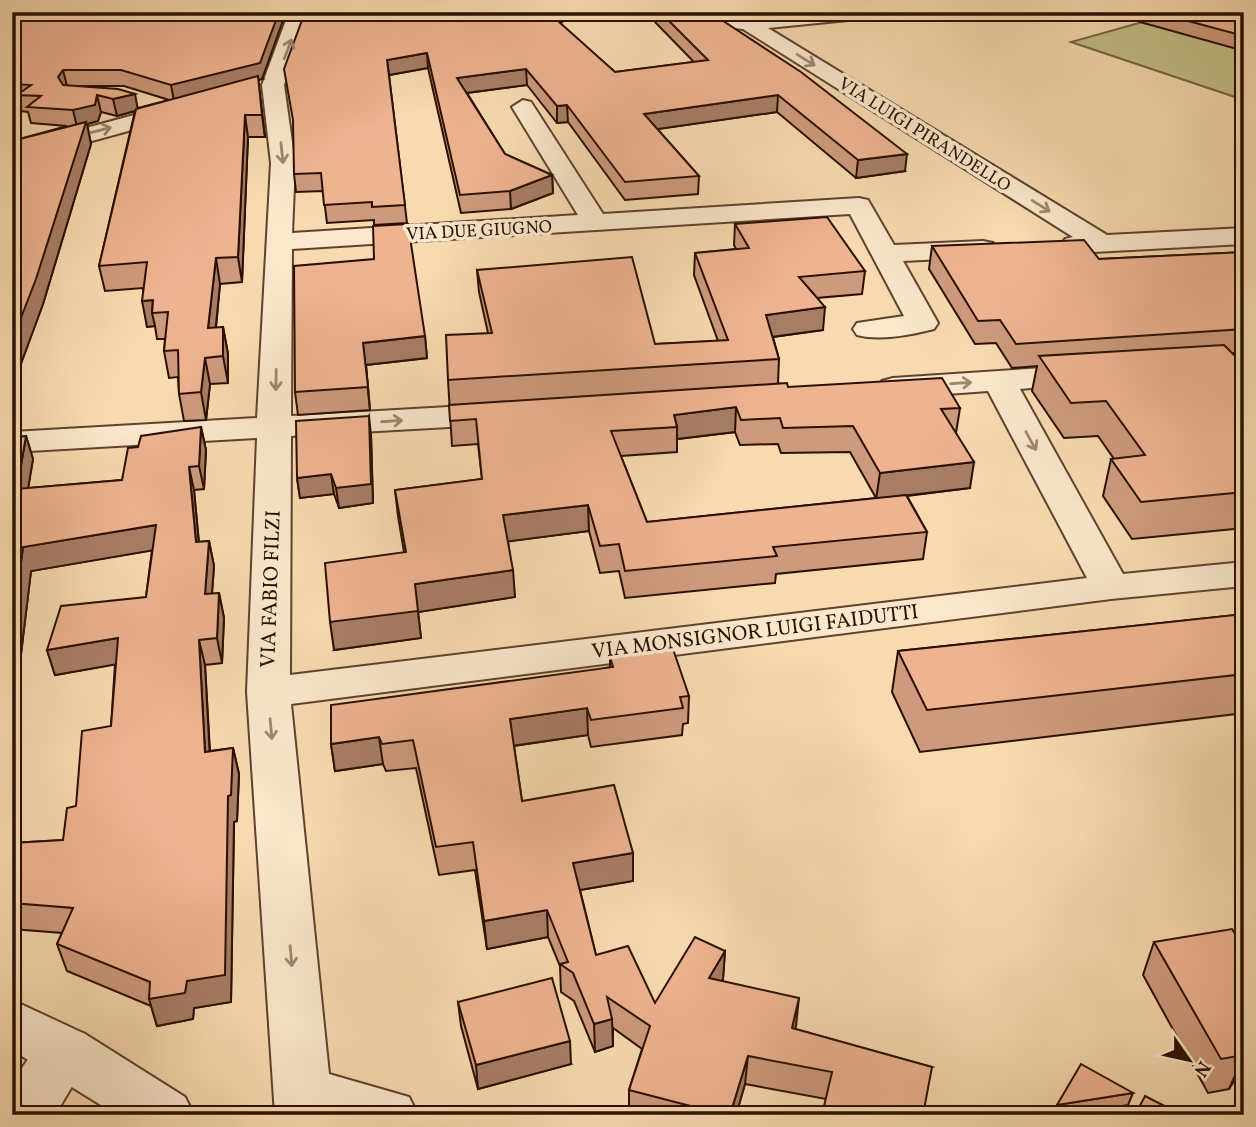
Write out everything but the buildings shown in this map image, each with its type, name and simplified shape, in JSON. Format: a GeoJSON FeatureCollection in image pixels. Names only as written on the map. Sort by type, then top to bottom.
{"type":"FeatureCollection","features":[{"type":"Feature","properties":{"kind":"street","name":"VIA FABIO FILZI"},"geometry":{"type":"LineString","coordinates":[[299,12],[286,55],[260,88],[283,163],[278,242],[268,692],[304,1104],[389,1115]]}},
{"type":"Feature","properties":{"kind":"street"},"geometry":{"type":"LineString","coordinates":[[639,12],[673,18],[748,24],[774,18],[867,12]]}},
{"type":"Feature","properties":{"kind":"street","name":"VIA LUIGI PIRANDELLO"},"geometry":{"type":"LineString","coordinates":[[748,24],[1101,243]]}},
{"type":"Feature","properties":{"kind":"street"},"geometry":{"type":"LineString","coordinates":[[137,100],[174,111]]}},
{"type":"Feature","properties":{"kind":"street"},"geometry":{"type":"LineString","coordinates":[[12,156],[65,139],[199,105]]}},
{"type":"Feature","properties":{"kind":"street"},"geometry":{"type":"LineString","coordinates":[[523,107],[596,223]]}},
{"type":"Feature","properties":{"kind":"street","name":"VIA DUE GIUGNO"},"geometry":{"type":"LineString","coordinates":[[278,242],[859,206],[923,323],[868,329]]}},
{"type":"Feature","properties":{"kind":"street"},"geometry":{"type":"LineString","coordinates":[[1047,246],[1244,236]]}},
{"type":"Feature","properties":{"kind":"street"},"geometry":{"type":"LineString","coordinates":[[886,254],[1007,248]]}},
{"type":"Feature","properties":{"kind":"street"},"geometry":{"type":"LineString","coordinates":[[859,390],[1121,373]]}},
{"type":"Feature","properties":{"kind":"street"},"geometry":{"type":"LineString","coordinates":[[999,381],[1111,587]]}},
{"type":"Feature","properties":{"kind":"street"},"geometry":{"type":"LineString","coordinates":[[12,442],[275,429],[525,412]]}},
{"type":"Feature","properties":{"kind":"street","name":"VIA MONSIGNOR LUIGI FAIDUTTI"},"geometry":{"type":"LineString","coordinates":[[268,692],[1111,587],[1244,574]]}},
{"type":"Feature","properties":{"kind":"street"},"geometry":{"type":"LineString","coordinates":[[12,1023],[65,1052],[165,1115]]}},
{"type":"Feature","properties":{"kind":"street"},"geometry":{"type":"LineString","coordinates":[[23,1115],[65,1052]]}},
{"type":"Feature","properties":{"kind":"shaded area"},"geometry":{"type":"Polygon","coordinates":[[[1178,12],[1244,12],[1244,100],[1071,42],[1178,12]]]}}]}
